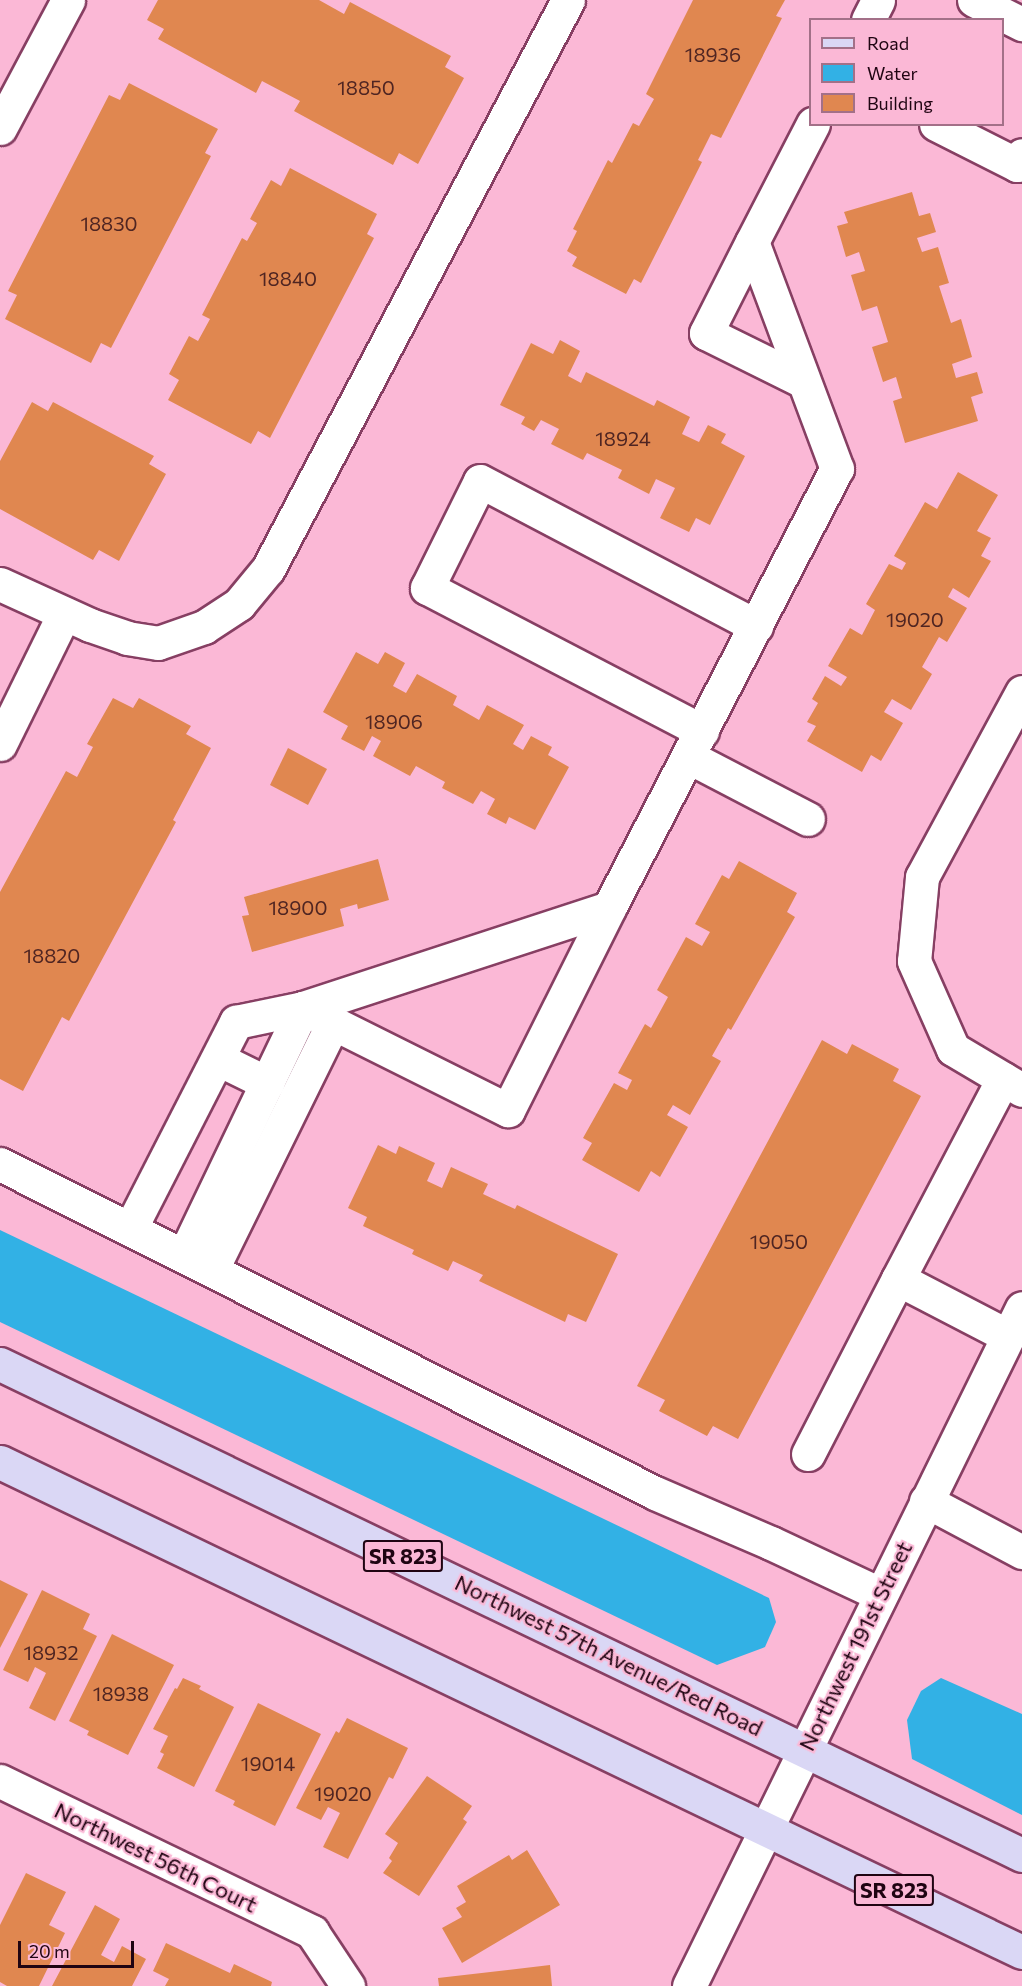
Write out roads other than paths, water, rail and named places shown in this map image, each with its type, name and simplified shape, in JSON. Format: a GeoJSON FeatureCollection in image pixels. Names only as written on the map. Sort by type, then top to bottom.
{"type":"FeatureCollection","features":[{"type":"Feature","properties":{"kind":"main road","name":"Northwest 57th Avenue/Red Road"},"geometry":{"type":"LineString","coordinates":[[0,1364],[1022,1855]]}},
{"type":"Feature","properties":{"kind":"main road","name":"SR 823"},"geometry":{"type":"LineString","coordinates":[[0,1462],[1022,1952]]}},
{"type":"Feature","properties":{"kind":"street"},"geometry":{"type":"LineString","coordinates":[[0,128],[68,0]]}},
{"type":"Feature","properties":{"kind":"street"},"geometry":{"type":"LineString","coordinates":[[0,584],[64,614],[127,638],[158,643],[204,627],[239,604],[268,569],[568,0]]}},
{"type":"Feature","properties":{"kind":"street"},"geometry":{"type":"LineString","coordinates":[[869,18],[878,0]]}},
{"type":"Feature","properties":{"kind":"street"},"geometry":{"type":"LineString","coordinates":[[974,0],[1022,24]]}},
{"type":"Feature","properties":{"kind":"street"},"geometry":{"type":"LineString","coordinates":[[803,381],[706,333],[812,126]]}},
{"type":"Feature","properties":{"kind":"street"},"geometry":{"type":"LineString","coordinates":[[940,126],[1017,165],[1022,154]]}},
{"type":"Feature","properties":{"kind":"street"},"geometry":{"type":"LineString","coordinates":[[303,1008],[508,1110],[609,908],[837,469],[752,242]]}},
{"type":"Feature","properties":{"kind":"street"},"geometry":{"type":"LineString","coordinates":[[756,626],[480,481],[427,588],[695,744],[808,819]]}},
{"type":"Feature","properties":{"kind":"street"},"geometry":{"type":"LineString","coordinates":[[0,744],[64,614]]}},
{"type":"Feature","properties":{"kind":"street"},"geometry":{"type":"LineString","coordinates":[[808,1454],[898,1279],[1012,1084],[953,1049],[914,961],[922,877],[1022,692]]}},
{"type":"Feature","properties":{"kind":"street"},"geometry":{"type":"LineString","coordinates":[[130,1229],[237,1022],[303,1008],[609,908]]}},
{"type":"Feature","properties":{"kind":"street"},"geometry":{"type":"LineString","coordinates":[[198,1262],[267,1083],[303,1008]]}},
{"type":"Feature","properties":{"kind":"street"},"geometry":{"type":"LineString","coordinates":[[198,1262],[333,1023]]}},
{"type":"Feature","properties":{"kind":"street"},"geometry":{"type":"LineString","coordinates":[[218,1059],[267,1083]]}},
{"type":"Feature","properties":{"kind":"street"},"geometry":{"type":"LineString","coordinates":[[0,1164],[655,1493],[771,1543],[880,1594]]}},
{"type":"Feature","properties":{"kind":"street"},"geometry":{"type":"LineString","coordinates":[[898,1279],[1015,1322]]}},
{"type":"Feature","properties":{"kind":"street","name":"Northwest 191st Street"},"geometry":{"type":"LineString","coordinates":[[689,1986],[1015,1322]]}},
{"type":"Feature","properties":{"kind":"street"},"geometry":{"type":"LineString","coordinates":[[926,1501],[1022,1552]]}},
{"type":"Feature","properties":{"kind":"street","name":"Northwest 56th Court"},"geometry":{"type":"LineString","coordinates":[[0,1781],[312,1932],[348,1986]]}},
{"type":"Feature","properties":{"kind":"water"},"geometry":{"type":"Polygon","coordinates":[[[0,1230],[769,1598],[776,1622],[765,1647],[717,1665],[0,1322],[0,1230]]]}},
{"type":"Feature","properties":{"kind":"water"},"geometry":{"type":"Polygon","coordinates":[[[941,1678],[1022,1714],[1022,1815],[912,1759],[907,1720],[921,1691],[941,1678]]]}}]}
